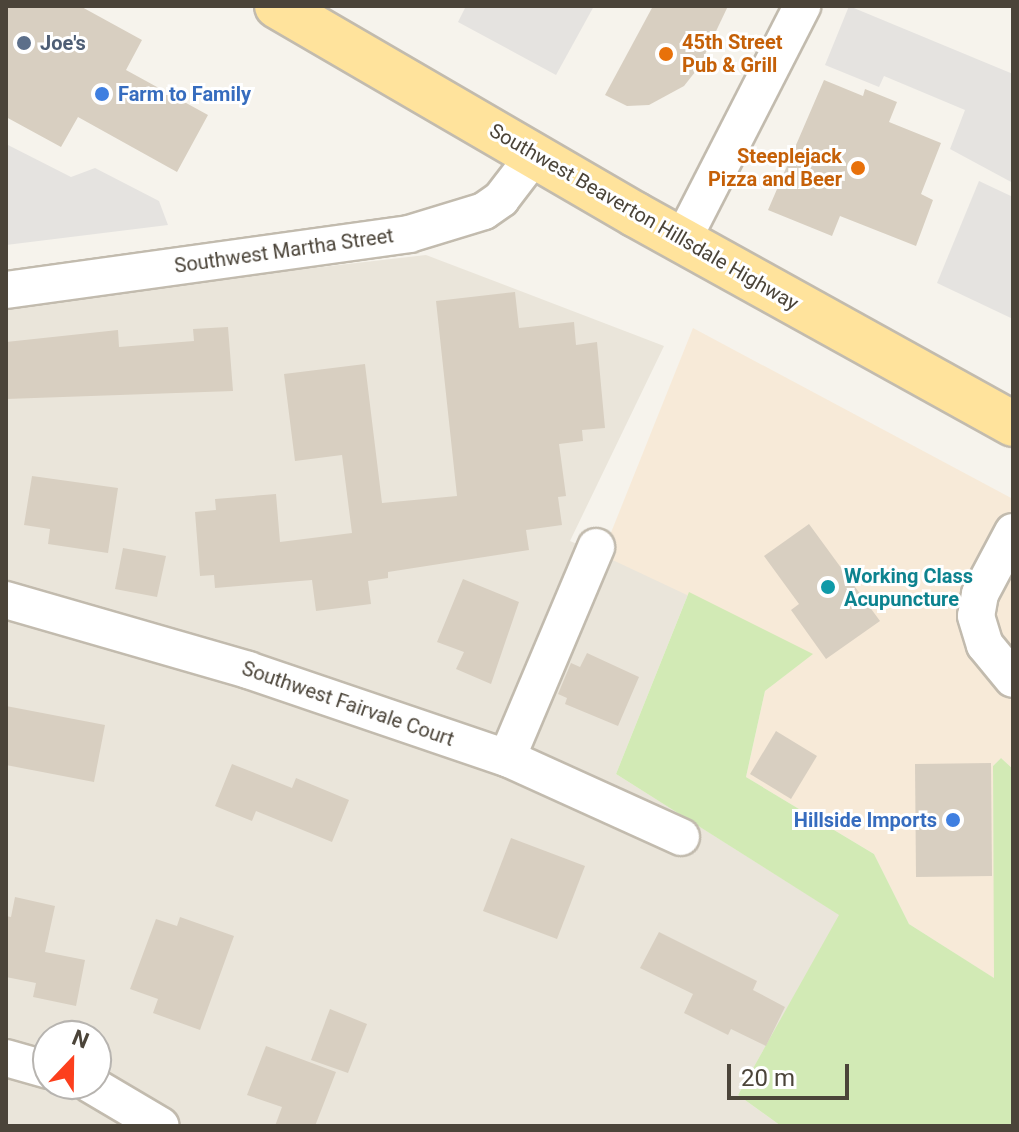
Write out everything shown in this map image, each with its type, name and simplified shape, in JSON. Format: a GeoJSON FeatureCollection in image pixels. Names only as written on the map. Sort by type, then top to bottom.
{"type":"FeatureCollection","features":[{"type":"Feature","properties":{"kind":"main road","name":"Southwest Beaverton Hillsdale Highway"},"geometry":{"type":"LineString","coordinates":[[277,6],[682,241],[1013,424]]}},
{"type":"Feature","properties":{"kind":"street"},"geometry":{"type":"LineString","coordinates":[[682,241],[802,6]]}},
{"type":"Feature","properties":{"kind":"street","name":"Southwest Martha Street"},"geometry":{"type":"LineString","coordinates":[[6,290],[409,234],[484,211],[501,199],[534,156]]}},
{"type":"Feature","properties":{"kind":"street"},"geometry":{"type":"LineString","coordinates":[[1013,532],[980,594],[976,616],[985,645],[1013,679]]}},
{"type":"Feature","properties":{"kind":"street"},"geometry":{"type":"LineString","coordinates":[[507,758],[596,547]]}},
{"type":"Feature","properties":{"kind":"street","name":"Southwest Fairvale Court"},"geometry":{"type":"LineString","coordinates":[[6,600],[248,670],[507,758],[681,837]]}},
{"type":"Feature","properties":{"kind":"street"},"geometry":{"type":"LineString","coordinates":[[6,1058],[32,1065]]}},
{"type":"Feature","properties":{"kind":"street"},"geometry":{"type":"LineString","coordinates":[[112,1097],[161,1126]]}},
{"type":"Feature","properties":{"kind":"shaded area"},"geometry":{"type":"Polygon","coordinates":[[[466,6],[594,6],[556,75],[458,22],[466,6]]]}},
{"type":"Feature","properties":{"kind":"shaded area"},"geometry":{"type":"Polygon","coordinates":[[[849,6],[1013,74],[1013,183],[950,149],[965,110],[884,76],[879,87],[825,65],[849,6]]]}},
{"type":"Feature","properties":{"kind":"shaded area"},"geometry":{"type":"Polygon","coordinates":[[[6,144],[71,177],[95,168],[159,201],[168,225],[6,245],[6,144]]]}},
{"type":"Feature","properties":{"kind":"shaded area"},"geometry":{"type":"Polygon","coordinates":[[[979,181],[1013,197],[1013,319],[937,283],[979,181]]]}},
{"type":"Feature","properties":{"kind":"shaded area"},"geometry":{"type":"Polygon","coordinates":[[[426,255],[664,346],[570,541],[689,592],[616,774],[840,915],[738,1095],[781,1126],[6,1126],[6,303],[426,255]]]}},
{"type":"Feature","properties":{"kind":"shaded area"},"geometry":{"type":"Polygon","coordinates":[[[693,328],[1013,499],[1013,769],[1001,758],[993,766],[995,979],[909,924],[874,854],[746,777],[765,691],[812,654],[602,555],[693,328]]]}},
{"type":"Feature","properties":{"kind":"green space"},"geometry":{"type":"Polygon","coordinates":[[[689,592],[813,654],[765,691],[746,777],[874,854],[909,924],[994,978],[993,766],[1001,758],[1013,769],[1013,1126],[781,1126],[738,1095],[839,915],[616,774],[689,592]]]}},
{"type":"Feature","properties":{"kind":"building"},"geometry":{"type":"Polygon","coordinates":[[[6,6],[80,6],[142,40],[126,70],[208,115],[177,172],[78,117],[61,147],[6,117],[6,6]]]}},
{"type":"Feature","properties":{"kind":"building","name":"45th Street Pub & Grill"},"geometry":{"type":"Polygon","coordinates":[[[653,6],[728,6],[699,67],[684,86],[649,105],[627,106],[605,95],[653,6]]]}},
{"type":"Feature","properties":{"kind":"building","name":"Steeplejack Pizza and Beer"},"geometry":{"type":"Polygon","coordinates":[[[824,80],[863,96],[865,89],[897,102],[889,122],[941,143],[921,194],[933,200],[916,246],[840,216],[832,236],[768,210],[824,80]]]}},
{"type":"Feature","properties":{"kind":"building"},"geometry":{"type":"Polygon","coordinates":[[[515,292],[519,328],[574,322],[576,345],[597,342],[605,428],[582,430],[583,441],[559,444],[566,496],[558,497],[562,525],[526,530],[529,550],[388,572],[388,578],[368,581],[371,604],[316,611],[312,580],[215,588],[214,575],[200,576],[195,512],[216,510],[215,499],[276,494],[280,542],[352,533],[342,455],[295,461],[284,374],[365,364],[382,503],[457,496],[436,301],[515,292]]]}},
{"type":"Feature","properties":{"kind":"building"},"geometry":{"type":"Polygon","coordinates":[[[228,327],[233,391],[6,399],[6,342],[118,330],[119,347],[194,341],[193,329],[228,327]]]}},
{"type":"Feature","properties":{"kind":"building"},"geometry":{"type":"Polygon","coordinates":[[[32,476],[118,488],[108,553],[48,544],[50,529],[24,525],[32,476]]]}},
{"type":"Feature","properties":{"kind":"building","name":"Working Class Acupuncture"},"geometry":{"type":"Polygon","coordinates":[[[809,524],[880,621],[826,659],[791,610],[799,604],[764,556],[809,524]]]}},
{"type":"Feature","properties":{"kind":"building"},"geometry":{"type":"Polygon","coordinates":[[[123,548],[166,556],[157,597],[115,589],[123,548]]]}},
{"type":"Feature","properties":{"kind":"building"},"geometry":{"type":"Polygon","coordinates":[[[463,579],[519,602],[491,684],[456,669],[464,652],[437,642],[463,579]]]}},
{"type":"Feature","properties":{"kind":"building"},"geometry":{"type":"Polygon","coordinates":[[[587,653],[639,677],[618,726],[565,704],[567,698],[558,694],[571,663],[580,667],[587,653]]]}},
{"type":"Feature","properties":{"kind":"building"},"geometry":{"type":"Polygon","coordinates":[[[6,706],[105,725],[94,782],[6,765],[6,706]]]}},
{"type":"Feature","properties":{"kind":"building"},"geometry":{"type":"Polygon","coordinates":[[[776,731],[817,756],[791,799],[750,774],[776,731]]]}},
{"type":"Feature","properties":{"kind":"building","name":"Hillside Imports"},"geometry":{"type":"Polygon","coordinates":[[[991,763],[992,876],[916,877],[915,764],[991,763]]]}},
{"type":"Feature","properties":{"kind":"building"},"geometry":{"type":"Polygon","coordinates":[[[232,764],[292,788],[296,778],[349,800],[332,842],[256,811],[252,821],[215,806],[232,764]]]}},
{"type":"Feature","properties":{"kind":"building"},"geometry":{"type":"Polygon","coordinates":[[[511,838],[585,866],[557,939],[483,911],[511,838]]]}},
{"type":"Feature","properties":{"kind":"building"},"geometry":{"type":"Polygon","coordinates":[[[15,897],[55,906],[45,952],[85,960],[76,1006],[33,997],[36,983],[6,977],[6,916],[11,917],[15,897]]]}},
{"type":"Feature","properties":{"kind":"building"},"geometry":{"type":"Polygon","coordinates":[[[180,917],[234,936],[200,1030],[153,1013],[158,999],[130,989],[156,919],[177,926],[180,917]]]}},
{"type":"Feature","properties":{"kind":"building"},"geometry":{"type":"Polygon","coordinates":[[[659,932],[757,981],[753,990],[785,1007],[766,1046],[731,1029],[728,1035],[684,1013],[693,994],[640,968],[659,932]]]}},
{"type":"Feature","properties":{"kind":"building"},"geometry":{"type":"Polygon","coordinates":[[[330,1009],[367,1024],[348,1073],[311,1060],[330,1009]]]}},
{"type":"Feature","properties":{"kind":"building"},"geometry":{"type":"Polygon","coordinates":[[[266,1046],[336,1072],[315,1126],[275,1126],[282,1107],[247,1095],[266,1046]]]}},
{"type":"Feature","properties":{"kind":"place","name":"Joe's"},"geometry":{"type":"Point","coordinates":[24,43]}},
{"type":"Feature","properties":{"kind":"place","name":"45th Street Pub & Grill"},"geometry":{"type":"Point","coordinates":[666,54]}},
{"type":"Feature","properties":{"kind":"place","name":"Farm to Family"},"geometry":{"type":"Point","coordinates":[102,94]}},
{"type":"Feature","properties":{"kind":"place","name":"Steeplejack Pizza and Beer"},"geometry":{"type":"Point","coordinates":[858,168]}},
{"type":"Feature","properties":{"kind":"place","name":"Working Class Acupuncture"},"geometry":{"type":"Point","coordinates":[828,587]}},
{"type":"Feature","properties":{"kind":"place","name":"Hillside Imports"},"geometry":{"type":"Point","coordinates":[953,820]}}]}
